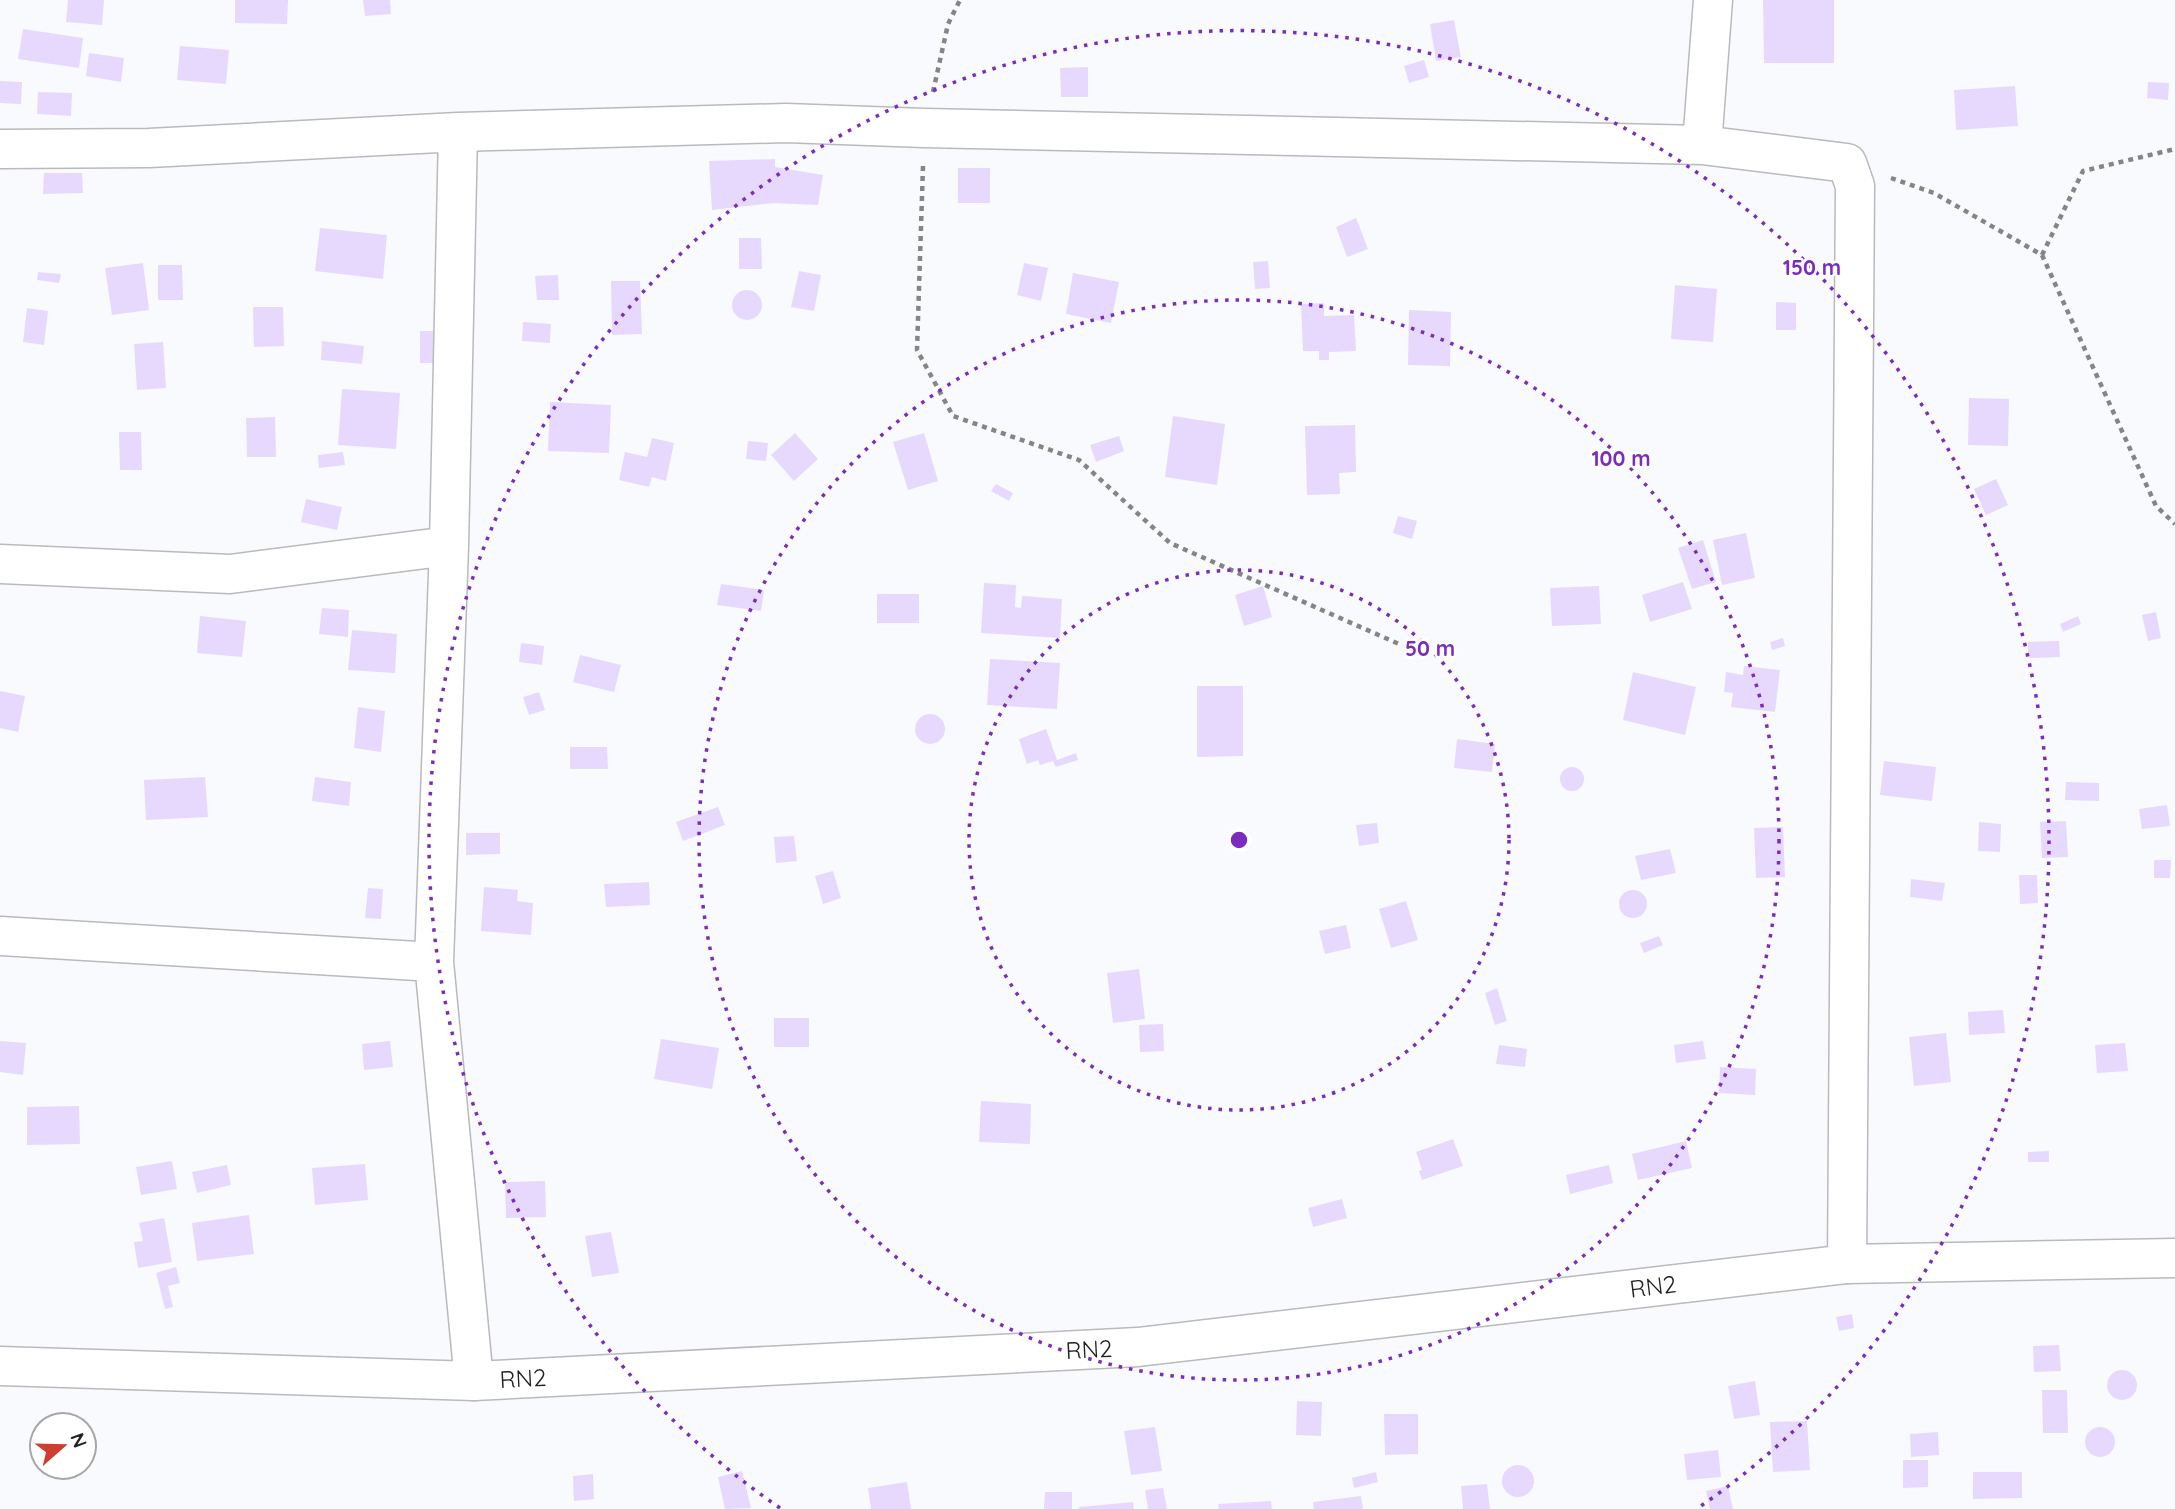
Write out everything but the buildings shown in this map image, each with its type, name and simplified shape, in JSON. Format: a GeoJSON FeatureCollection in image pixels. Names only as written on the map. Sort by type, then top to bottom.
{"type":"FeatureCollection","features":[{"type":"Feature","properties":{"kind":"street"},"geometry":{"type":"LineString","coordinates":[[1702,145],[1713,0]]}},
{"type":"Feature","properties":{"kind":"street"},"geometry":{"type":"LineString","coordinates":[[0,149],[149,148],[457,132],[786,123],[1702,145],[1847,163],[1855,186],[1847,1264]]}},
{"type":"Feature","properties":{"kind":"street"},"geometry":{"type":"LineString","coordinates":[[457,132],[449,546],[433,962],[474,1381]]}},
{"type":"Feature","properties":{"kind":"street"},"geometry":{"type":"LineString","coordinates":[[0,564],[230,574],[449,546]]}},
{"type":"Feature","properties":{"kind":"street"},"geometry":{"type":"LineString","coordinates":[[0,936],[433,962]]}},
{"type":"Feature","properties":{"kind":"street","name":"RN2"},"geometry":{"type":"LineString","coordinates":[[0,1366],[474,1381],[1138,1347],[1847,1264],[2175,1258]]}},
{"type":"Feature","properties":{"kind":"path"},"geometry":{"type":"LineString","coordinates":[[960,0],[948,24],[924,128],[917,350],[953,416],[1079,460],[1170,542],[1399,644]]}},
{"type":"Feature","properties":{"kind":"path"},"geometry":{"type":"LineString","coordinates":[[2042,255],[2083,172],[2175,149]]}},
{"type":"Feature","properties":{"kind":"path"},"geometry":{"type":"LineString","coordinates":[[1847,163],[1934,193],[2042,255],[2156,506],[2175,524]]}}]}
